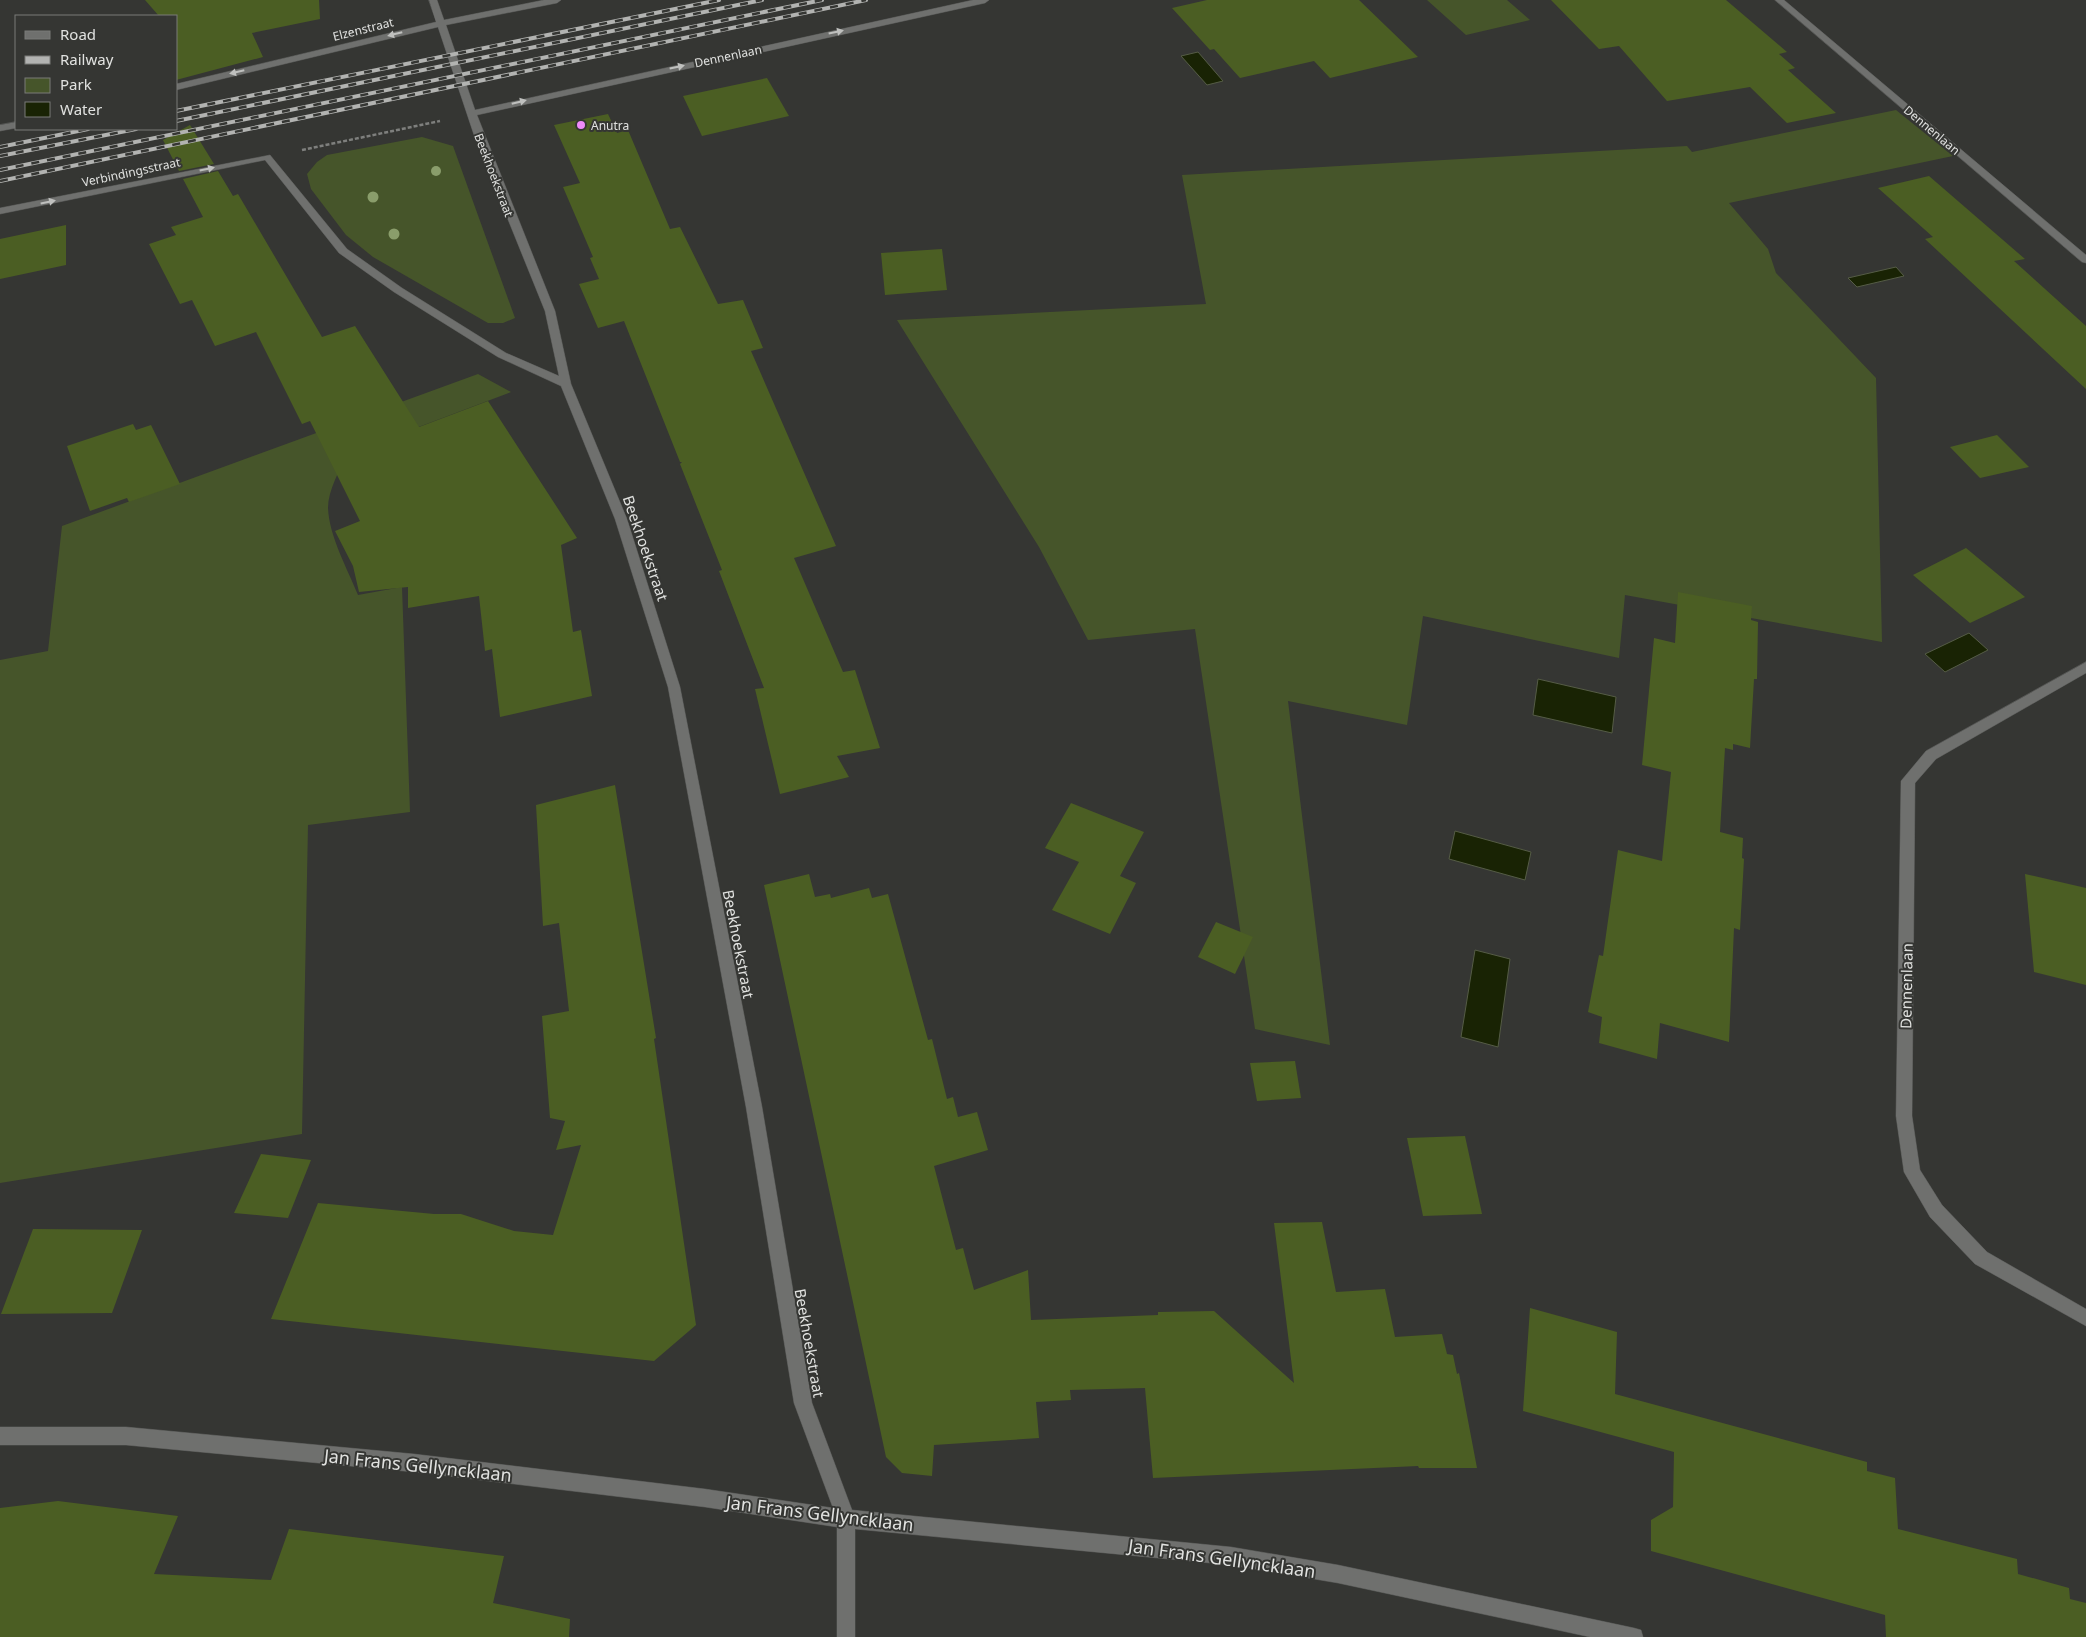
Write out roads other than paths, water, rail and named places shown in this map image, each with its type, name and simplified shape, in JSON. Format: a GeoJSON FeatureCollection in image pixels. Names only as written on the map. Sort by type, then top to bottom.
{"type":"FeatureCollection","features":[{"type":"Feature","properties":{"kind":"street","name":"Beekhoekstraat"},"geometry":{"type":"LineString","coordinates":[[433,0],[471,114],[507,209],[550,312],[566,384],[621,520],[674,687],[754,1107],[803,1403],[846,1519]]}},
{"type":"Feature","properties":{"kind":"street","name":"Elzenstraat"},"geometry":{"type":"LineString","coordinates":[[178,87],[442,23],[557,0]]}},
{"type":"Feature","properties":{"kind":"street","name":"Dennenlaan"},"geometry":{"type":"LineString","coordinates":[[471,114],[986,0]]}},
{"type":"Feature","properties":{"kind":"street","name":"Dennenlaan"},"geometry":{"type":"LineString","coordinates":[[1778,0],[2086,260]]}},
{"type":"Feature","properties":{"kind":"street"},"geometry":{"type":"LineString","coordinates":[[0,128],[15,125]]}},
{"type":"Feature","properties":{"kind":"street","name":"Verbindingsstraat"},"geometry":{"type":"LineString","coordinates":[[0,211],[267,157],[343,251],[398,290],[502,355],[566,384]]}},
{"type":"Feature","properties":{"kind":"street","name":"Dennenlaan"},"geometry":{"type":"LineString","coordinates":[[2086,667],[1931,754],[1908,782],[1904,1116],[1912,1172],[1936,1211],[1981,1258],[2086,1318]]}},
{"type":"Feature","properties":{"kind":"street","name":"Jan Frans Gellyncklaan"},"geometry":{"type":"LineString","coordinates":[[0,1436],[126,1436],[404,1462],[705,1498],[846,1519],[1231,1556],[1338,1574],[1634,1637]]}},
{"type":"Feature","properties":{"kind":"street"},"geometry":{"type":"LineString","coordinates":[[846,1519],[846,1637]]}},
{"type":"Feature","properties":{"kind":"water"},"geometry":{"type":"Polygon","coordinates":[[[1198,52],[1223,81],[1207,85],[1181,56],[1198,52]]]}},
{"type":"Feature","properties":{"kind":"water"},"geometry":{"type":"Polygon","coordinates":[[[1896,267],[1904,276],[1857,287],[1848,278],[1896,267]]]}},
{"type":"Feature","properties":{"kind":"water"},"geometry":{"type":"Polygon","coordinates":[[[1969,633],[1988,650],[1945,672],[1925,654],[1969,633]]]}},
{"type":"Feature","properties":{"kind":"water"},"geometry":{"type":"Polygon","coordinates":[[[1538,679],[1616,697],[1612,733],[1533,715],[1538,679]]]}},
{"type":"Feature","properties":{"kind":"water"},"geometry":{"type":"Polygon","coordinates":[[[1455,831],[1531,852],[1525,880],[1449,859],[1455,831]]]}},
{"type":"Feature","properties":{"kind":"water"},"geometry":{"type":"Polygon","coordinates":[[[1475,950],[1510,959],[1498,1047],[1461,1037],[1475,950]]]}},
{"type":"Feature","properties":{"kind":"railway"},"geometry":{"type":"LineString","coordinates":[[178,111],[719,0]]}},
{"type":"Feature","properties":{"kind":"railway"},"geometry":{"type":"LineString","coordinates":[[178,121],[762,0]]}},
{"type":"Feature","properties":{"kind":"railway"},"geometry":{"type":"LineString","coordinates":[[0,170],[822,0]]}},
{"type":"Feature","properties":{"kind":"railway"},"geometry":{"type":"LineString","coordinates":[[0,181],[866,0]]}},
{"type":"Feature","properties":{"kind":"railway"},"geometry":{"type":"LineString","coordinates":[[0,147],[83,130]]}},
{"type":"Feature","properties":{"kind":"railway"},"geometry":{"type":"LineString","coordinates":[[0,156],[131,130]]}},
{"type":"Feature","properties":{"kind":"place","name":"Anutra"},"geometry":{"type":"Point","coordinates":[581,125]}}]}
